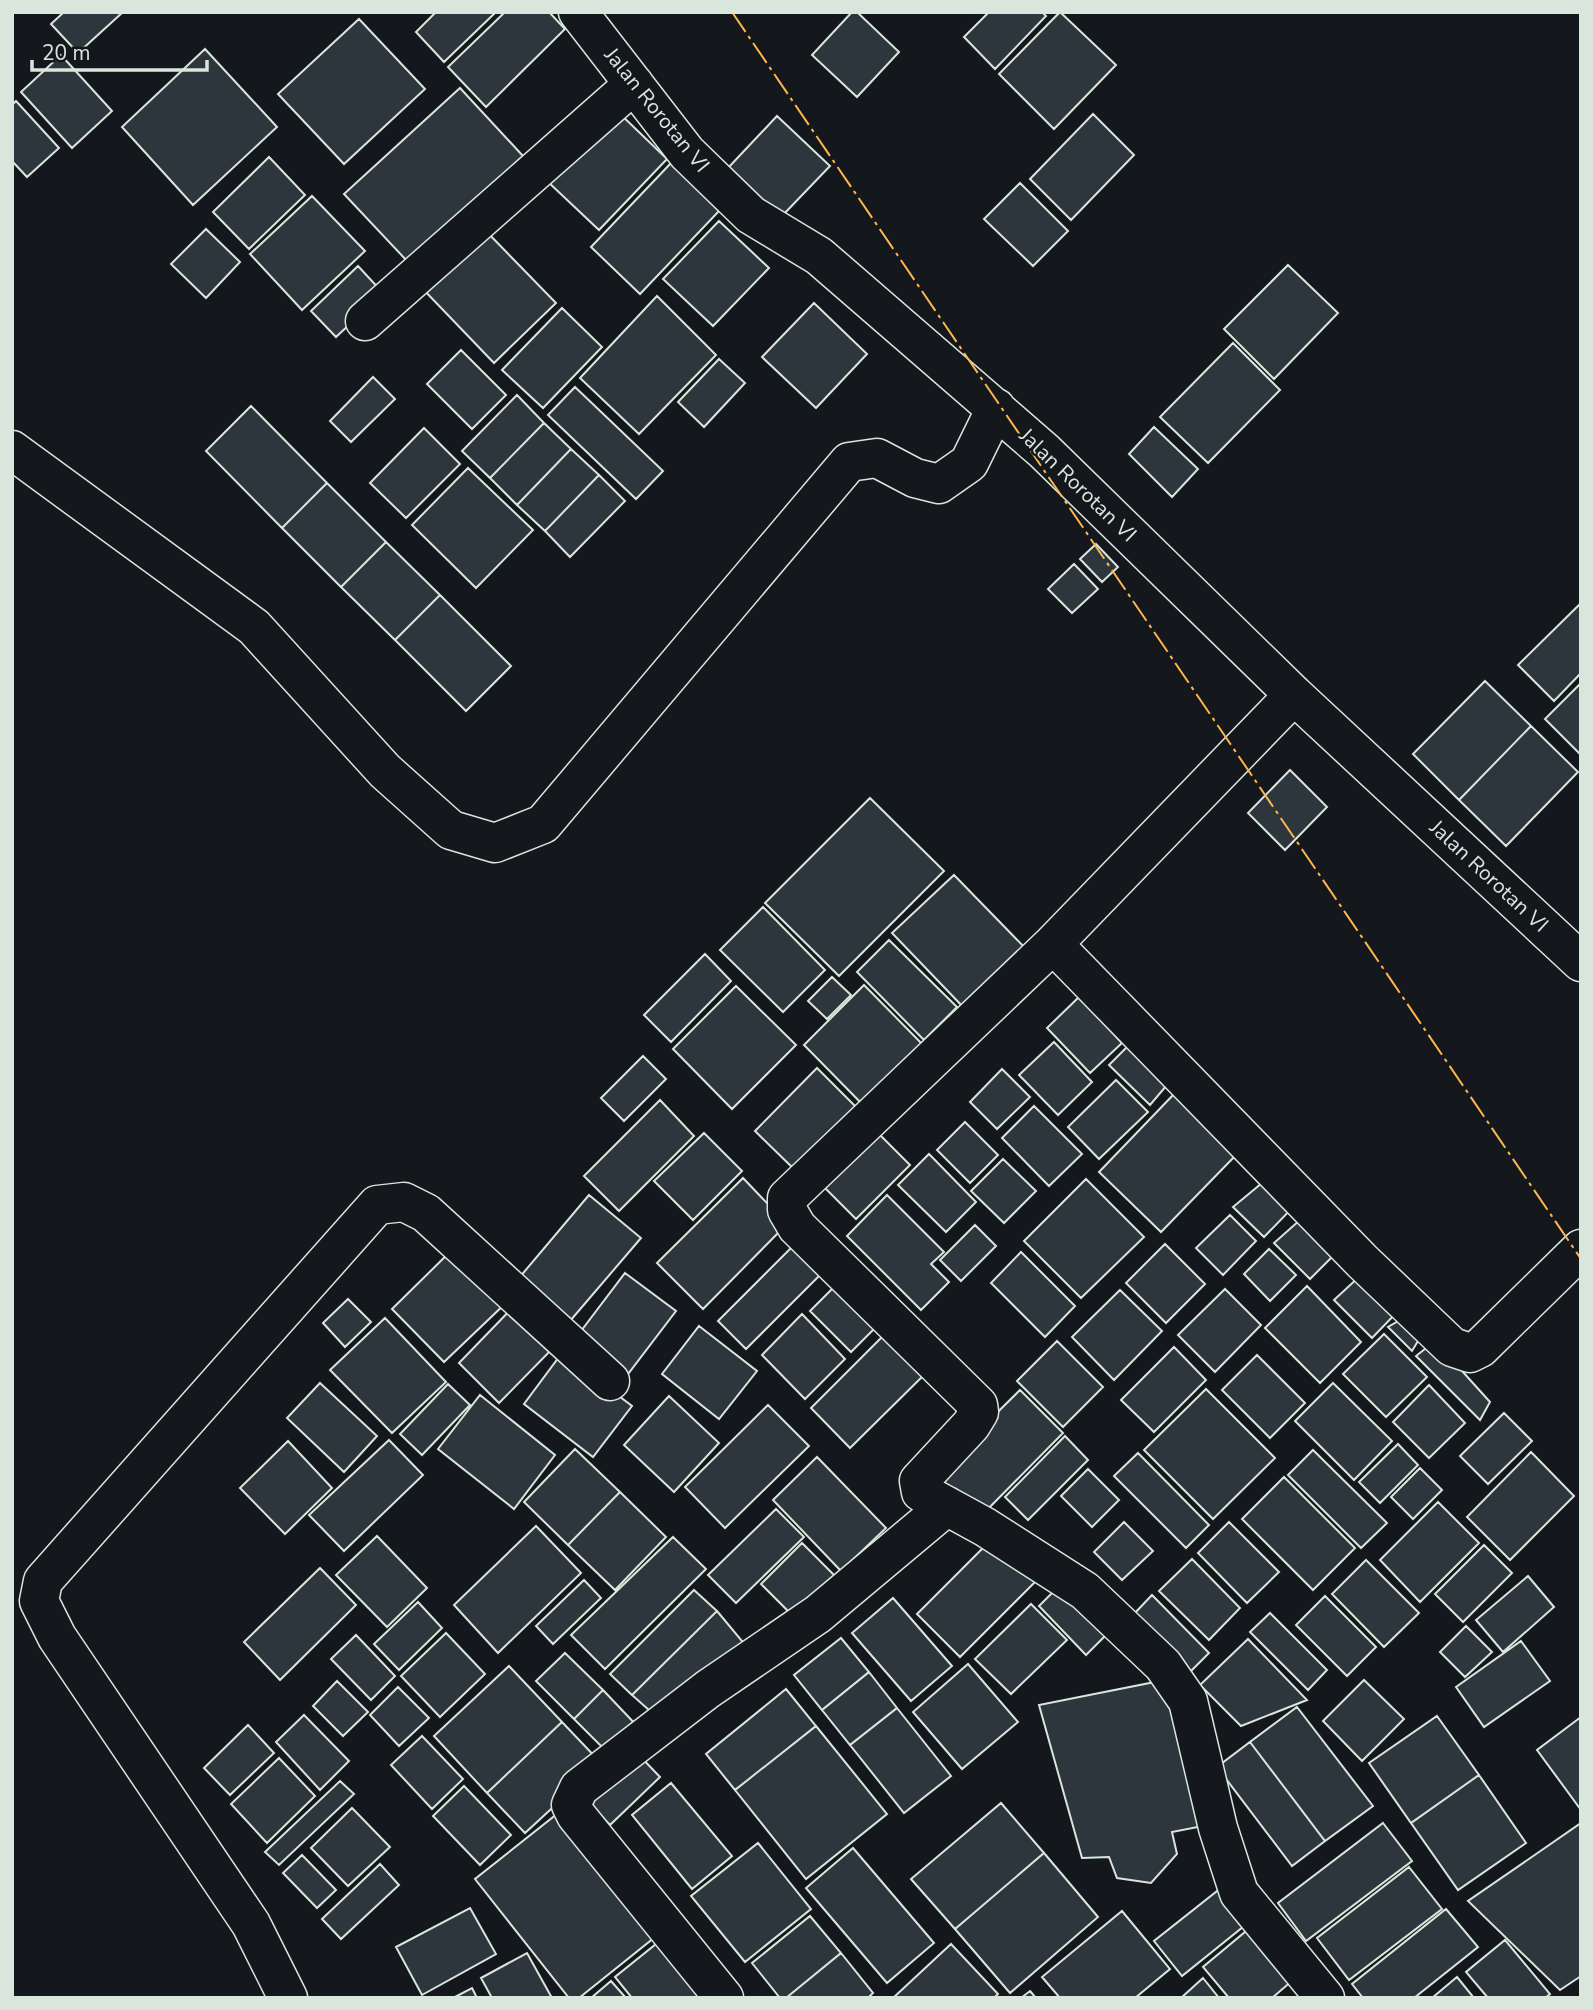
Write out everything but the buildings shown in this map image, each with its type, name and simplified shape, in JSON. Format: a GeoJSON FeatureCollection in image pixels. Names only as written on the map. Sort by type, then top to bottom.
{"type":"FeatureCollection","features":[{"type":"Feature","properties":{"kind":"street","name":"Jalan Rorotan VI"},"geometry":{"type":"LineString","coordinates":[[578,12],[687,153],[751,215],[819,256],[1044,451],[1294,695],[1581,962]]}},
{"type":"Feature","properties":{"kind":"street"},"geometry":{"type":"LineString","coordinates":[[365,321],[634,84]]}},
{"type":"Feature","properties":{"kind":"street"},"geometry":{"type":"LineString","coordinates":[[12,450],[254,627],[385,771],[451,830],[495,843],[543,824],[849,462],[877,458],[915,478],[939,484],[969,463],[996,408]]}},
{"type":"Feature","properties":{"kind":"street"},"geometry":{"type":"LineString","coordinates":[[1294,695],[1054,944],[787,1198],[787,1210],[797,1227],[975,1399],[979,1412],[971,1426],[919,1481],[921,1492],[1085,1591],[1163,1665],[1188,1701],[1218,1828],[1240,1893],[1325,1998]]}},
{"type":"Feature","properties":{"kind":"street"},"geometry":{"type":"LineString","coordinates":[[1054,944],[1363,1262],[1452,1347],[1470,1353],[1480,1348],[1581,1248]]}},
{"type":"Feature","properties":{"kind":"street"},"geometry":{"type":"LineString","coordinates":[[288,1998],[251,1924],[57,1637],[39,1601],[43,1581],[377,1205],[404,1202],[426,1213],[610,1381]]}},
{"type":"Feature","properties":{"kind":"street"},"geometry":{"type":"LineString","coordinates":[[723,1998],[580,1820],[572,1808],[573,1797],[614,1760],[818,1614],[947,1506]]}},
{"type":"Feature","properties":{"kind":"power"},"geometry":{"type":"LineString","coordinates":[[732,12],[1581,1259]]}}]}
